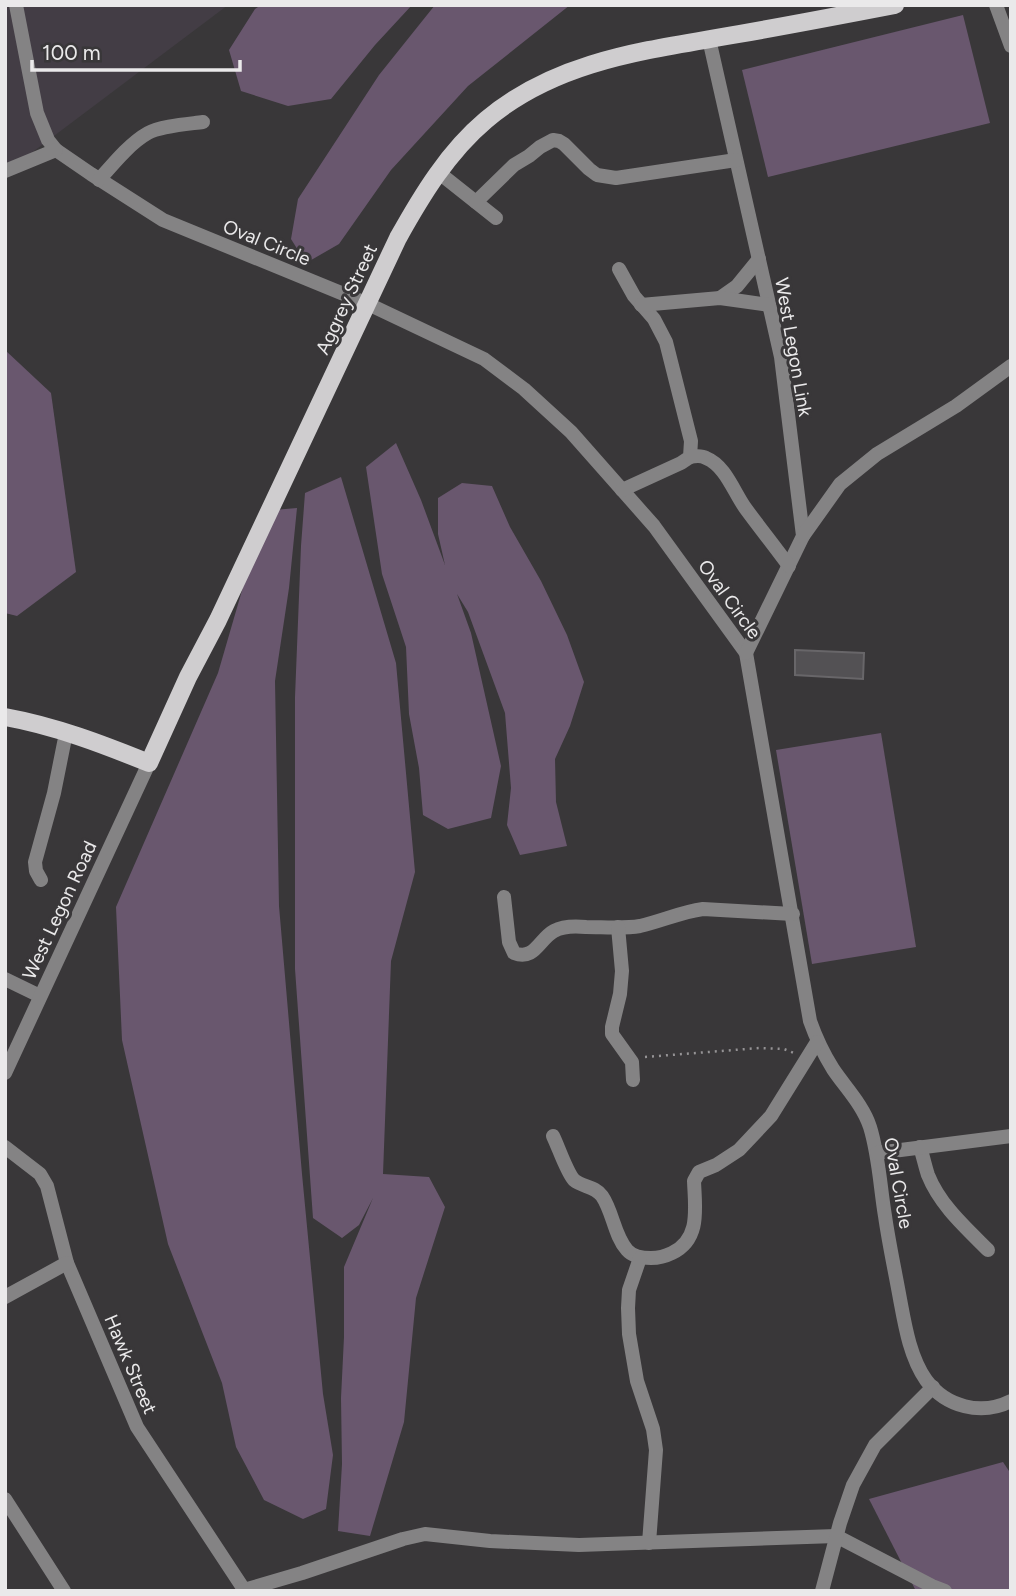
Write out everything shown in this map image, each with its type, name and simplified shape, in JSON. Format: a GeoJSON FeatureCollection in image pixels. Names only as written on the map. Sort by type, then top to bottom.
{"type":"FeatureCollection","features":[{"type":"Feature","properties":{"kind":"main road","name":"Aggrey Street"},"geometry":{"type":"LineString","coordinates":[[149,763],[398,238],[438,172],[461,145],[486,120],[527,92],[574,69],[709,39],[895,5]]}},
{"type":"Feature","properties":{"kind":"main road"},"geometry":{"type":"LineString","coordinates":[[5,717],[86,738],[149,763]]}},
{"type":"Feature","properties":{"kind":"street"},"geometry":{"type":"LineString","coordinates":[[5,171],[56,150],[48,140],[37,113],[16,5]]}},
{"type":"Feature","properties":{"kind":"street"},"geometry":{"type":"LineString","coordinates":[[996,5],[1011,46]]}},
{"type":"Feature","properties":{"kind":"street","name":"West Legon Link"},"geometry":{"type":"LineString","coordinates":[[709,39],[781,357],[803,536]]}},
{"type":"Feature","properties":{"kind":"street"},"geometry":{"type":"LineString","coordinates":[[99,180],[125,151],[149,132],[203,122]]}},
{"type":"Feature","properties":{"kind":"street"},"geometry":{"type":"LineString","coordinates":[[476,202],[514,164],[553,140],[564,144],[597,175],[616,178],[736,160]]}},
{"type":"Feature","properties":{"kind":"street","name":"Oval Circle"},"geometry":{"type":"LineString","coordinates":[[56,150],[163,220],[368,304],[484,359],[524,389],[571,432],[654,526],[747,653],[810,1021],[817,1042],[868,1123],[877,1153],[885,1216],[906,1332],[916,1360],[933,1387],[955,1403],[973,1409],[1000,1406],[1011,1401]]}},
{"type":"Feature","properties":{"kind":"street"},"geometry":{"type":"LineString","coordinates":[[438,172],[496,218]]}},
{"type":"Feature","properties":{"kind":"street"},"geometry":{"type":"LineString","coordinates":[[720,298],[737,286],[759,259]]}},
{"type":"Feature","properties":{"kind":"street"},"geometry":{"type":"LineString","coordinates":[[619,268],[634,296],[654,319],[666,342],[691,441],[690,457]]}},
{"type":"Feature","properties":{"kind":"street"},"geometry":{"type":"LineString","coordinates":[[641,305],[720,298],[769,305]]}},
{"type":"Feature","properties":{"kind":"street"},"geometry":{"type":"LineString","coordinates":[[747,653],[803,536],[839,484],[877,454],[956,406],[1011,366]]}},
{"type":"Feature","properties":{"kind":"street"},"geometry":{"type":"LineString","coordinates":[[622,490],[690,457],[707,458],[729,481],[744,507],[789,566]]}},
{"type":"Feature","properties":{"kind":"street"},"geometry":{"type":"LineString","coordinates":[[41,880],[35,862],[54,793],[66,733]]}},
{"type":"Feature","properties":{"kind":"street","name":"West Legon Road"},"geometry":{"type":"LineString","coordinates":[[5,1073],[149,763]]}},
{"type":"Feature","properties":{"kind":"street"},"geometry":{"type":"LineString","coordinates":[[504,897],[509,942],[514,953],[518,955],[531,952],[553,932],[572,926],[638,926],[703,909],[793,914]]}},
{"type":"Feature","properties":{"kind":"street"},"geometry":{"type":"LineString","coordinates":[[618,927],[622,971],[612,1034],[634,1066],[633,1080]]}},
{"type":"Feature","properties":{"kind":"street"},"geometry":{"type":"LineString","coordinates":[[5,979],[40,996]]}},
{"type":"Feature","properties":{"kind":"street"},"geometry":{"type":"LineString","coordinates":[[553,1136],[571,1175],[577,1182],[599,1192],[604,1199],[629,1252],[639,1258],[669,1255],[687,1243],[692,1234],[695,1219],[695,1176],[739,1150],[771,1116],[817,1042]]}},
{"type":"Feature","properties":{"kind":"street"},"geometry":{"type":"LineString","coordinates":[[877,1153],[1011,1136]]}},
{"type":"Feature","properties":{"kind":"street","name":"Hawk Street"},"geometry":{"type":"LineString","coordinates":[[5,1147],[40,1174],[47,1186],[67,1263],[137,1427],[245,1590]]}},
{"type":"Feature","properties":{"kind":"street"},"geometry":{"type":"LineString","coordinates":[[920,1147],[928,1174],[939,1196],[953,1215],[988,1250]]}},
{"type":"Feature","properties":{"kind":"street"},"geometry":{"type":"LineString","coordinates":[[639,1258],[629,1290],[628,1308],[629,1334],[637,1381],[653,1429],[656,1450],[649,1543]]}},
{"type":"Feature","properties":{"kind":"street"},"geometry":{"type":"LineString","coordinates":[[5,1297],[67,1263]]}},
{"type":"Feature","properties":{"kind":"street"},"geometry":{"type":"LineString","coordinates":[[822,1591],[853,1485],[875,1445],[933,1387]]}},
{"type":"Feature","properties":{"kind":"street"},"geometry":{"type":"LineString","coordinates":[[5,1499],[64,1591]]}},
{"type":"Feature","properties":{"kind":"street"},"geometry":{"type":"LineString","coordinates":[[245,1590],[425,1534],[490,1541],[579,1545],[836,1536],[945,1591]]}},
{"type":"Feature","properties":{"kind":"path"},"geometry":{"type":"LineString","coordinates":[[630,1058],[759,1048],[784,1049],[807,1057]]}},
{"type":"Feature","properties":{"kind":"shaded area"},"geometry":{"type":"Polygon","coordinates":[[[5,5],[228,5],[18,163],[5,164],[5,5]]]}},
{"type":"Feature","properties":{"kind":"shaded area"},"geometry":{"type":"Polygon","coordinates":[[[261,5],[412,5],[331,99],[288,106],[241,91],[229,50],[255,9],[261,5]]]}},
{"type":"Feature","properties":{"kind":"shaded area"},"geometry":{"type":"Polygon","coordinates":[[[435,5],[570,5],[468,86],[391,170],[339,244],[306,263],[291,239],[298,199],[379,75],[435,5]]]}},
{"type":"Feature","properties":{"kind":"shaded area"},"geometry":{"type":"Polygon","coordinates":[[[963,15],[990,123],[768,177],[742,70],[963,15]]]}},
{"type":"Feature","properties":{"kind":"shaded area"},"geometry":{"type":"Polygon","coordinates":[[[5,350],[51,393],[76,572],[17,616],[5,613],[5,350]]]}},
{"type":"Feature","properties":{"kind":"shaded area"},"geometry":{"type":"Polygon","coordinates":[[[396,443],[445,565],[438,534],[438,498],[462,483],[492,486],[510,527],[541,581],[567,635],[584,682],[570,726],[555,759],[556,802],[567,846],[520,855],[507,825],[511,788],[505,713],[468,612],[457,594],[471,633],[501,766],[491,818],[448,829],[423,815],[419,768],[409,714],[406,647],[382,574],[366,467],[396,443]]]}},
{"type":"Feature","properties":{"kind":"shaded area"},"geometry":{"type":"Polygon","coordinates":[[[341,477],[396,663],[415,872],[391,961],[383,1174],[429,1177],[445,1207],[416,1298],[404,1422],[370,1536],[338,1531],[342,1464],[344,1267],[373,1198],[359,1225],[342,1238],[313,1218],[295,969],[295,697],[305,493],[341,477]]]}},
{"type":"Feature","properties":{"kind":"shaded area"},"geometry":{"type":"Polygon","coordinates":[[[297,508],[289,588],[275,681],[279,906],[323,1394],[333,1455],[326,1509],[303,1519],[264,1500],[236,1447],[222,1383],[168,1244],[122,1040],[116,907],[218,673],[243,587],[274,510],[297,508]]]}},
{"type":"Feature","properties":{"kind":"shaded area"},"geometry":{"type":"Polygon","coordinates":[[[881,733],[916,947],[812,964],[776,750],[881,733]]]}},
{"type":"Feature","properties":{"kind":"shaded area"},"geometry":{"type":"Polygon","coordinates":[[[1003,1462],[1011,1474],[1011,1591],[916,1591],[869,1499],[1003,1462]]]}},
{"type":"Feature","properties":{"kind":"building"},"geometry":{"type":"Polygon","coordinates":[[[795,650],[864,653],[863,679],[795,675],[795,650]]]}}]}
